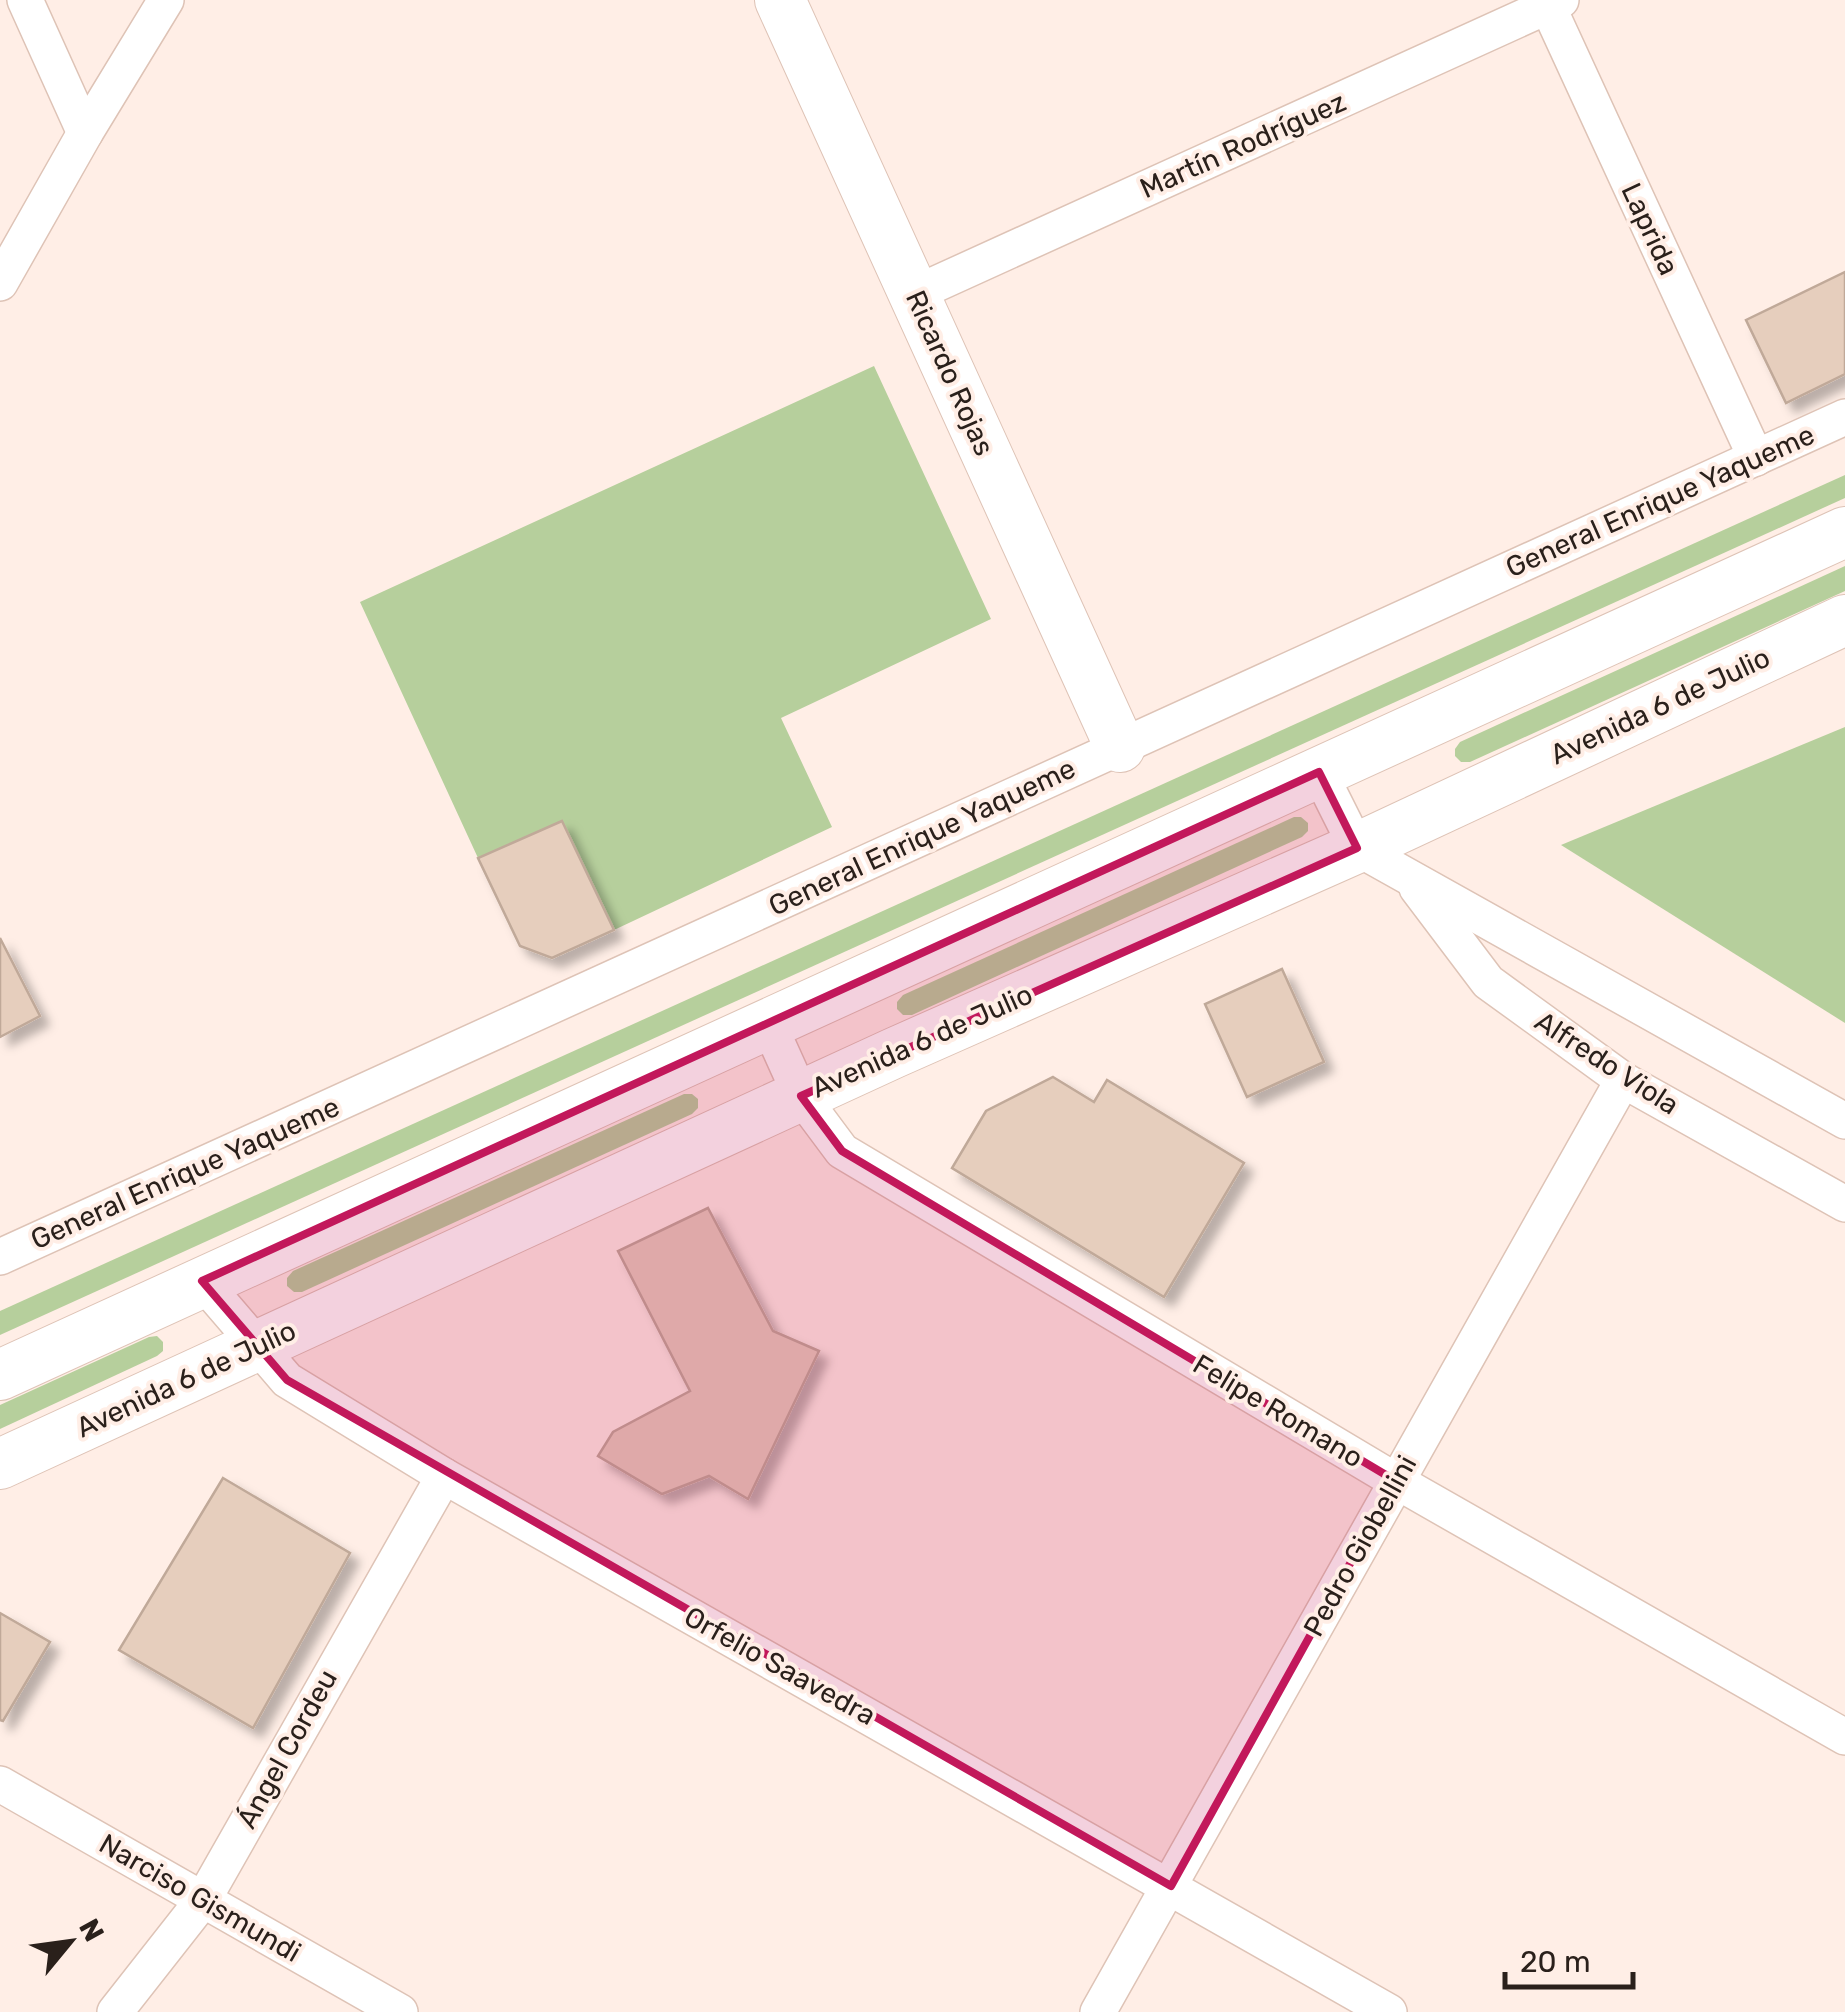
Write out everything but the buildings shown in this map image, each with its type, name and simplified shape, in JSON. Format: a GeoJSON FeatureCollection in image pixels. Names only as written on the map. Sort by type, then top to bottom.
{"type":"FeatureCollection","features":[{"type":"Feature","properties":{"kind":"main road","name":"Ricardo Rojas"},"geometry":{"type":"LineString","coordinates":[[780,0],[1126,744]]}},
{"type":"Feature","properties":{"kind":"main road","name":"Ricardo Rojas"},"geometry":{"type":"LineString","coordinates":[[794,0],[1126,744]]}},
{"type":"Feature","properties":{"kind":"main road"},"geometry":{"type":"LineString","coordinates":[[0,1374],[1845,532]]}},
{"type":"Feature","properties":{"kind":"main road","name":"Avenida 6 de Julio"},"geometry":{"type":"LineString","coordinates":[[0,1464],[801,1096],[1357,848],[1845,620]]}},
{"type":"Feature","properties":{"kind":"street"},"geometry":{"type":"LineString","coordinates":[[25,0],[85,133]]}},
{"type":"Feature","properties":{"kind":"street"},"geometry":{"type":"LineString","coordinates":[[0,283],[166,0]]}},
{"type":"Feature","properties":{"kind":"street","name":"Martín Rodríguez"},"geometry":{"type":"LineString","coordinates":[[925,289],[1551,2]]}},
{"type":"Feature","properties":{"kind":"street","name":"Laprida"},"geometry":{"type":"LineString","coordinates":[[1551,2],[1756,458]]}},
{"type":"Feature","properties":{"kind":"street","name":"General Enrique Yaqueme"},"geometry":{"type":"LineString","coordinates":[[0,1257],[1845,417]]}},
{"type":"Feature","properties":{"kind":"street"},"geometry":{"type":"LineString","coordinates":[[1319,772],[1357,848]]}},
{"type":"Feature","properties":{"kind":"street","name":"Alfredo Viola"},"geometry":{"type":"LineString","coordinates":[[1357,848],[1845,1121]]}},
{"type":"Feature","properties":{"kind":"street","name":"Alfredo Viola"},"geometry":{"type":"LineString","coordinates":[[1408,875],[1488,982],[1623,1080],[1845,1204]]}},
{"type":"Feature","properties":{"kind":"street","name":"Felipe Romano"},"geometry":{"type":"LineString","coordinates":[[769,1025],[801,1096],[842,1151],[1396,1481],[1845,1737]]}},
{"type":"Feature","properties":{"kind":"street","name":"Pedro Giobellini"},"geometry":{"type":"LineString","coordinates":[[1098,2012],[1623,1080]]}},
{"type":"Feature","properties":{"kind":"street","name":"Orfelio Saavedra"},"geometry":{"type":"LineString","coordinates":[[202,1281],[287,1380],[444,1476],[1389,2012]]}},
{"type":"Feature","properties":{"kind":"street","name":"Ángel Cordeu"},"geometry":{"type":"LineString","coordinates":[[115,2012],[203,1900],[444,1476]]}},
{"type":"Feature","properties":{"kind":"street","name":"Narciso Gismundi"},"geometry":{"type":"LineString","coordinates":[[0,1784],[400,2012]]}},
{"type":"Feature","properties":{"kind":"highlighted area"},"geometry":{"type":"Polygon","coordinates":[[[1319,772],[1357,848],[801,1096],[842,1151],[1396,1481],[1171,1886],[287,1380],[202,1281],[1319,772]]]}},
{"type":"Feature","properties":{"kind":"green space"},"geometry":{"type":"Polygon","coordinates":[[[874,366],[991,619],[781,718],[832,827],[614,930],[562,821],[478,858],[360,602],[874,366]]]}},
{"type":"Feature","properties":{"kind":"green space"},"geometry":{"type":"Polygon","coordinates":[[[1845,475],[1845,498],[0,1335],[0,1311],[1845,475]]]}},
{"type":"Feature","properties":{"kind":"green space"},"geometry":{"type":"Polygon","coordinates":[[[1845,566],[1845,591],[1470,762],[1461,762],[1455,756],[1460,742],[1845,566]]]}},
{"type":"Feature","properties":{"kind":"green space"},"geometry":{"type":"Polygon","coordinates":[[[1845,727],[1845,1023],[1561,845],[1845,727]]]}},
{"type":"Feature","properties":{"kind":"green space"},"geometry":{"type":"Polygon","coordinates":[[[1294,817],[1308,823],[1308,831],[1302,837],[912,1015],[903,1015],[897,1009],[903,995],[1294,817]]]}},
{"type":"Feature","properties":{"kind":"green space"},"geometry":{"type":"Polygon","coordinates":[[[684,1094],[698,1099],[698,1108],[692,1114],[302,1292],[287,1286],[293,1271],[684,1094]]]}},
{"type":"Feature","properties":{"kind":"green space"},"geometry":{"type":"Polygon","coordinates":[[[157,1336],[163,1342],[163,1351],[157,1356],[0,1429],[0,1405],[157,1336]]]}}]}
